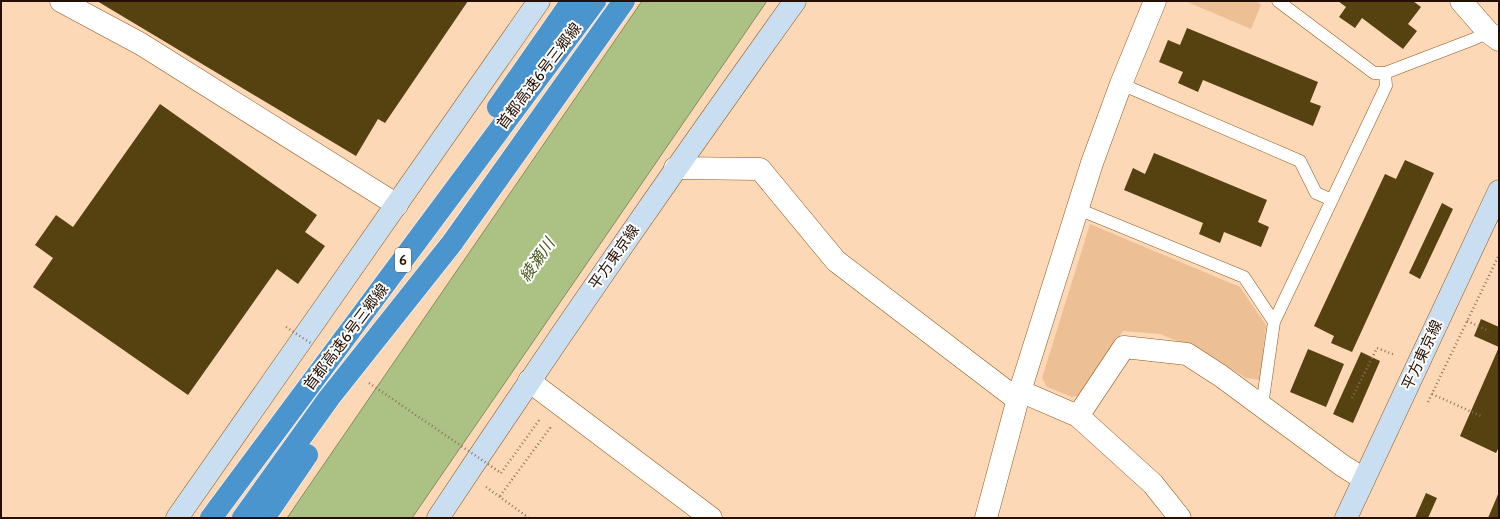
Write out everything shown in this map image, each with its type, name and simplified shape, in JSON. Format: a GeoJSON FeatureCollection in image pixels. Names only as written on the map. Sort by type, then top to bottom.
{"type":"FeatureCollection","features":[{"type":"Feature","properties":{"kind":"highway","name":"首都高速6号三郷線"},"geometry":{"type":"LineString","coordinates":[[208,518],[371,290],[572,1]]}},
{"type":"Feature","properties":{"kind":"highway","name":"首都高速6号三郷線"},"geometry":{"type":"LineString","coordinates":[[211,518],[595,1]]}},
{"type":"Feature","properties":{"kind":"highway"},"geometry":{"type":"LineString","coordinates":[[264,518],[452,243],[624,1]]}},
{"type":"Feature","properties":{"kind":"highway"},"geometry":{"type":"LineString","coordinates":[[244,518],[329,398],[452,243]]}},
{"type":"Feature","properties":{"kind":"main road"},"geometry":{"type":"LineString","coordinates":[[177,518],[539,1]]}},
{"type":"Feature","properties":{"kind":"main road","name":"平方東京線"},"geometry":{"type":"LineString","coordinates":[[438,518],[529,381],[675,168],[795,1]]}},
{"type":"Feature","properties":{"kind":"main road","name":"平方東京線"},"geometry":{"type":"LineString","coordinates":[[1346,518],[1498,195]]}},
{"type":"Feature","properties":{"kind":"street"},"geometry":{"type":"LineString","coordinates":[[61,1],[141,44],[397,205]]}},
{"type":"Feature","properties":{"kind":"street"},"geometry":{"type":"LineString","coordinates":[[986,518],[1019,396],[1092,163],[1121,84],[1155,1]]}},
{"type":"Feature","properties":{"kind":"street"},"geometry":{"type":"LineString","coordinates":[[1461,1],[1493,36]]}},
{"type":"Feature","properties":{"kind":"street"},"geometry":{"type":"LineString","coordinates":[[675,168],[760,169],[836,262],[1019,396],[1078,416],[1153,484],[1180,518]]}},
{"type":"Feature","properties":{"kind":"street"},"geometry":{"type":"LineString","coordinates":[[1078,416],[1124,347],[1187,354],[1364,480]]}},
{"type":"Feature","properties":{"kind":"street"},"geometry":{"type":"LineString","coordinates":[[529,381],[711,518]]}},
{"type":"Feature","properties":{"kind":"lane"},"geometry":{"type":"LineString","coordinates":[[1278,1],[1374,73],[1385,73],[1474,39],[1493,36]]}},
{"type":"Feature","properties":{"kind":"lane"},"geometry":{"type":"LineString","coordinates":[[1262,406],[1274,322],[1386,86],[1385,73]]}},
{"type":"Feature","properties":{"kind":"lane"},"geometry":{"type":"LineString","coordinates":[[1121,84],[1300,160],[1316,193],[1332,200]]}},
{"type":"Feature","properties":{"kind":"lane"},"geometry":{"type":"LineString","coordinates":[[1078,209],[1244,277],[1274,322]]}},
{"type":"Feature","properties":{"kind":"path"},"geometry":{"type":"LineString","coordinates":[[1426,407],[1499,255]]}},
{"type":"Feature","properties":{"kind":"path"},"geometry":{"type":"LineString","coordinates":[[1467,321],[1489,331]]}},
{"type":"Feature","properties":{"kind":"path"},"geometry":{"type":"LineString","coordinates":[[286,327],[318,349]]}},
{"type":"Feature","properties":{"kind":"path"},"geometry":{"type":"LineString","coordinates":[[1352,398],[1377,348],[1395,355]]}},
{"type":"Feature","properties":{"kind":"path"},"geometry":{"type":"LineString","coordinates":[[364,380],[501,473],[539,419],[546,419],[550,428],[500,496]]}},
{"type":"Feature","properties":{"kind":"path"},"geometry":{"type":"LineString","coordinates":[[1432,394],[1481,416]]}},
{"type":"Feature","properties":{"kind":"path"},"geometry":{"type":"LineString","coordinates":[[468,474],[530,518]]}},
{"type":"Feature","properties":{"kind":"shaded area"},"geometry":{"type":"Polygon","coordinates":[[[1185,1],[1256,1],[1261,5],[1251,29],[1185,1]]]}},
{"type":"Feature","properties":{"kind":"shaded area"},"geometry":{"type":"Polygon","coordinates":[[[1090,224],[1240,287],[1266,325],[1260,380],[1246,378],[1206,353],[1160,334],[1123,331],[1079,396],[1072,397],[1047,387],[1042,378],[1090,224]]]}},
{"type":"Feature","properties":{"kind":"water","name":"綾瀬川"},"geometry":{"type":"Polygon","coordinates":[[[642,1],[767,1],[412,518],[287,518],[642,1]]]}},
{"type":"Feature","properties":{"kind":"building"},"geometry":{"type":"Polygon","coordinates":[[[97,1],[468,1],[385,123],[378,119],[356,156],[97,1]]]}},
{"type":"Feature","properties":{"kind":"building"},"geometry":{"type":"Polygon","coordinates":[[[1338,1],[1413,1],[1421,7],[1408,24],[1417,31],[1403,49],[1362,18],[1355,28],[1339,17],[1346,7],[1338,1]]]}},
{"type":"Feature","properties":{"kind":"building"},"geometry":{"type":"Polygon","coordinates":[[[1187,28],[1318,82],[1310,102],[1321,106],[1313,126],[1203,80],[1198,92],[1178,83],[1183,72],[1159,62],[1168,40],[1180,45],[1187,28]]]}},
{"type":"Feature","properties":{"kind":"building"},"geometry":{"type":"Polygon","coordinates":[[[160,104],[317,215],[305,232],[325,246],[298,284],[277,269],[188,395],[33,287],[53,258],[35,245],[56,215],[73,227],[160,104]]]}},
{"type":"Feature","properties":{"kind":"building"},"geometry":{"type":"Polygon","coordinates":[[[1154,153],[1267,200],[1258,222],[1269,227],[1261,247],[1224,232],[1220,243],[1199,234],[1203,223],[1124,190],[1133,168],[1145,174],[1154,153]]]}},
{"type":"Feature","properties":{"kind":"building"},"geometry":{"type":"Polygon","coordinates":[[[1405,160],[1434,173],[1352,352],[1331,343],[1334,336],[1314,326],[1385,174],[1396,179],[1405,160]]]}},
{"type":"Feature","properties":{"kind":"building"},"geometry":{"type":"Polygon","coordinates":[[[1442,203],[1453,209],[1420,279],[1409,273],[1442,203]]]}},
{"type":"Feature","properties":{"kind":"building"},"geometry":{"type":"Polygon","coordinates":[[[1481,319],[1499,327],[1499,347],[1474,336],[1481,319]]]}},
{"type":"Feature","properties":{"kind":"building"},"geometry":{"type":"Polygon","coordinates":[[[1499,347],[1499,447],[1496,453],[1460,436],[1499,347]]]}},
{"type":"Feature","properties":{"kind":"building"},"geometry":{"type":"Polygon","coordinates":[[[1308,349],[1344,364],[1326,407],[1290,392],[1308,349]]]}},
{"type":"Feature","properties":{"kind":"building"},"geometry":{"type":"Polygon","coordinates":[[[1361,352],[1380,361],[1353,423],[1333,414],[1361,352]]]}},
{"type":"Feature","properties":{"kind":"building"},"geometry":{"type":"Polygon","coordinates":[[[1499,492],[1499,518],[1488,518],[1499,492]]]}},
{"type":"Feature","properties":{"kind":"building"},"geometry":{"type":"Polygon","coordinates":[[[1426,493],[1437,498],[1428,518],[1415,518],[1426,493]]]}}]}
